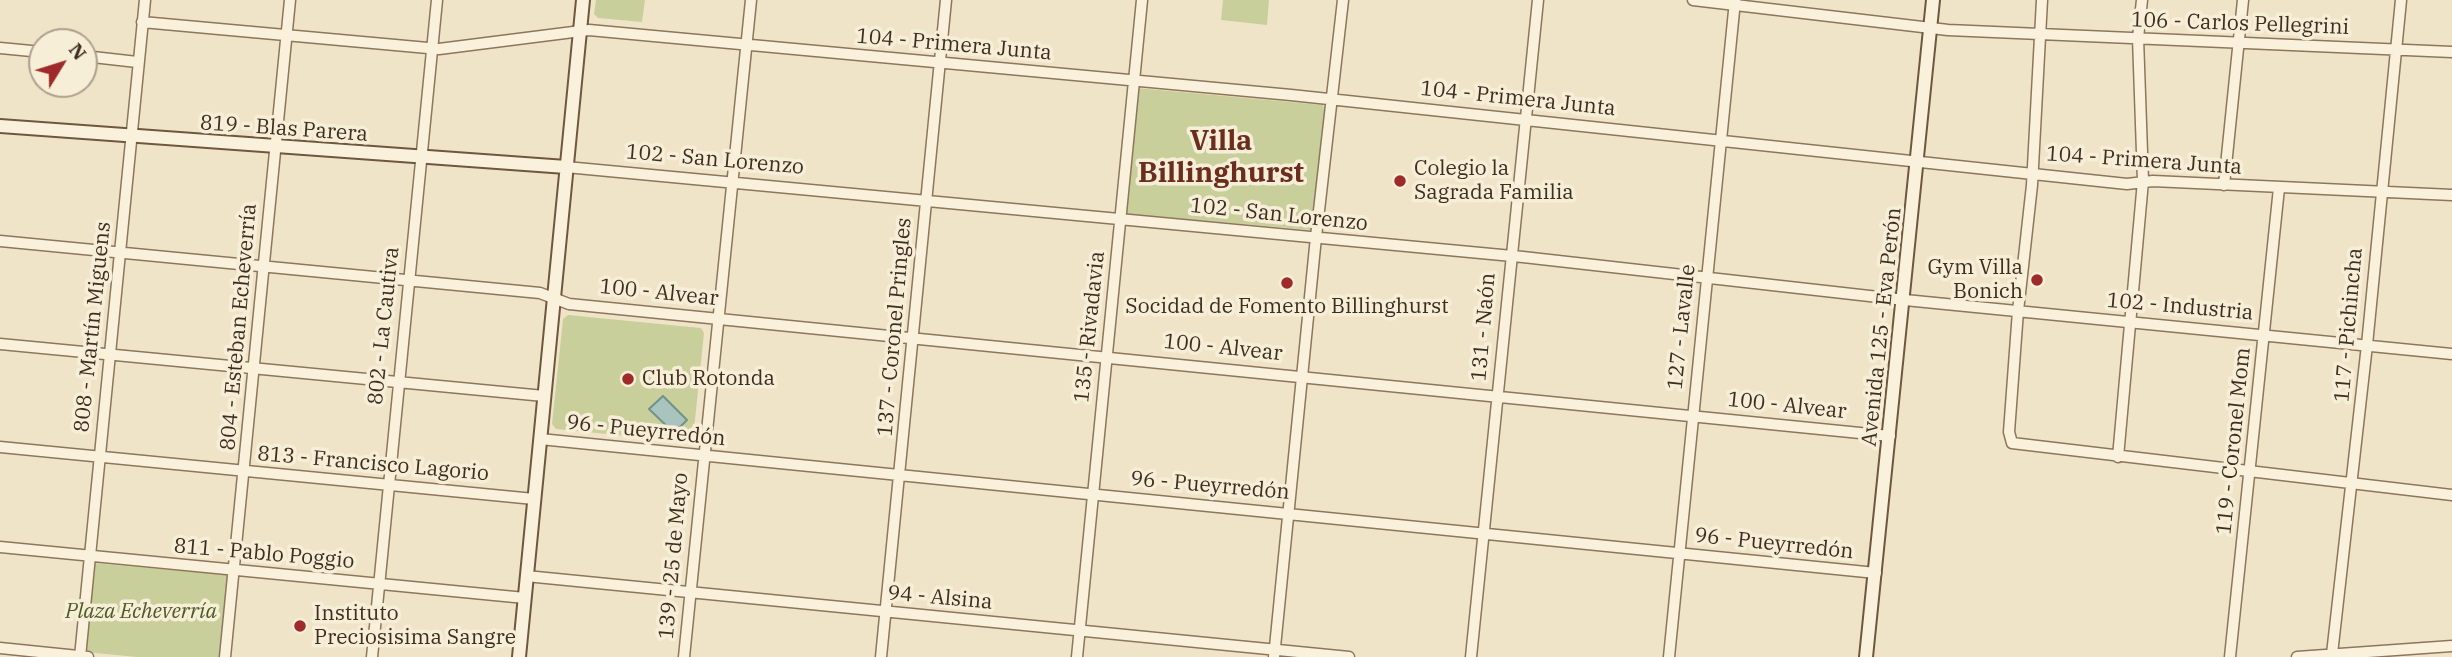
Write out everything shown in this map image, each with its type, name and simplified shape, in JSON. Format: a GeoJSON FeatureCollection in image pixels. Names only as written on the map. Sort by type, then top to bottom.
{"type":"FeatureCollection","features":[{"type":"Feature","properties":{"kind":"main road"},"geometry":{"type":"LineString","coordinates":[[519,657],[583,0]]}},
{"type":"Feature","properties":{"kind":"main road","name":"Avenida 125 - Eva Perón"},"geometry":{"type":"LineString","coordinates":[[1866,657],[1905,300],[1933,0]]}},
{"type":"Feature","properties":{"kind":"main road","name":"819 - Blas Parera"},"geometry":{"type":"LineString","coordinates":[[0,126],[566,167]]}},
{"type":"Feature","properties":{"kind":"street","name":"808 - Martín Miguens"},"geometry":{"type":"LineString","coordinates":[[80,657],[145,0]]}},
{"type":"Feature","properties":{"kind":"street","name":"804 - Esteban Echeverría"},"geometry":{"type":"LineString","coordinates":[[225,657],[290,0]]}},
{"type":"Feature","properties":{"kind":"street","name":"802 - La Cautiva"},"geometry":{"type":"LineString","coordinates":[[372,657],[437,0]]}},
{"type":"Feature","properties":{"kind":"street","name":"139 - 25 de Mayo"},"geometry":{"type":"LineString","coordinates":[[684,657],[751,0]]}},
{"type":"Feature","properties":{"kind":"street","name":"137 - Coronel Pringles"},"geometry":{"type":"LineString","coordinates":[[881,657],[946,0]]}},
{"type":"Feature","properties":{"kind":"street","name":"135 - Rivadavia"},"geometry":{"type":"LineString","coordinates":[[1077,657],[1142,0]]}},
{"type":"Feature","properties":{"kind":"street"},"geometry":{"type":"LineString","coordinates":[[1275,653],[1315,237],[1343,0]]}},
{"type":"Feature","properties":{"kind":"street","name":"131 - Naón"},"geometry":{"type":"LineString","coordinates":[[1471,657],[1538,0]]}},
{"type":"Feature","properties":{"kind":"street","name":"106 - Carlos Pellegrini"},"geometry":{"type":"LineString","coordinates":[[1693,0],[1735,2],[1930,27],[2038,35],[2452,52]]}},
{"type":"Feature","properties":{"kind":"street"},"geometry":{"type":"LineString","coordinates":[[2042,0],[2038,35],[2033,173],[2018,311],[2009,439],[2016,446],[2452,495]]}},
{"type":"Feature","properties":{"kind":"street"},"geometry":{"type":"LineString","coordinates":[[2118,457],[2143,181],[2138,38],[2142,0]]}},
{"type":"Feature","properties":{"kind":"street"},"geometry":{"type":"LineString","coordinates":[[2224,186],[2244,0]]}},
{"type":"Feature","properties":{"kind":"street","name":"117 - Pichincha"},"geometry":{"type":"LineString","coordinates":[[2332,654],[2367,345],[2401,0]]}},
{"type":"Feature","properties":{"kind":"street","name":"127 - Lavalle"},"geometry":{"type":"LineString","coordinates":[[1669,657],[1735,2]]}},
{"type":"Feature","properties":{"kind":"street","name":"104 - Primera Junta"},"geometry":{"type":"LineString","coordinates":[[142,22],[432,49],[580,29],[1721,139],[2127,184],[2143,181],[2452,195]]}},
{"type":"Feature","properties":{"kind":"street"},"geometry":{"type":"LineString","coordinates":[[0,48],[28,51]]}},
{"type":"Feature","properties":{"kind":"street"},"geometry":{"type":"LineString","coordinates":[[98,57],[137,61]]}},
{"type":"Feature","properties":{"kind":"street","name":"102 - San Lorenzo"},"geometry":{"type":"LineString","coordinates":[[566,167],[1315,237],[1905,300]]}},
{"type":"Feature","properties":{"kind":"street","name":"119 - Coronel Mom"},"geometry":{"type":"LineString","coordinates":[[2230,657],[2279,188]]}},
{"type":"Feature","properties":{"kind":"street","name":"100 - Alvear"},"geometry":{"type":"LineString","coordinates":[[0,241],[540,293],[569,304],[1890,436]]}},
{"type":"Feature","properties":{"kind":"street","name":"102 - Industria"},"geometry":{"type":"LineString","coordinates":[[1905,300],[2452,354]]}},
{"type":"Feature","properties":{"kind":"street"},"geometry":{"type":"LineString","coordinates":[[0,344],[544,396]]}},
{"type":"Feature","properties":{"kind":"street","name":"96 - Pueyrredón"},"geometry":{"type":"LineString","coordinates":[[540,439],[1876,573]]}},
{"type":"Feature","properties":{"kind":"street","name":"813 - Francisco Lagorio"},"geometry":{"type":"LineString","coordinates":[[0,447],[534,499]]}},
{"type":"Feature","properties":{"kind":"street","name":"811 - Pablo Poggio"},"geometry":{"type":"LineString","coordinates":[[0,547],[525,598]]}},
{"type":"Feature","properties":{"kind":"street","name":"94 - Alsina"},"geometry":{"type":"LineString","coordinates":[[526,576],[1275,653],[1349,657]]}},
{"type":"Feature","properties":{"kind":"street"},"geometry":{"type":"LineString","coordinates":[[2297,657],[2411,653],[2452,646]]}},
{"type":"Feature","properties":{"kind":"street"},"geometry":{"type":"LineString","coordinates":[[0,648],[88,657]]}},
{"type":"Feature","properties":{"kind":"green space"},"geometry":{"type":"Polygon","coordinates":[[[596,0],[645,0],[642,22],[598,18],[594,14],[596,0]]]}},
{"type":"Feature","properties":{"kind":"green space"},"geometry":{"type":"Polygon","coordinates":[[[1223,0],[1269,0],[1267,25],[1221,20],[1223,0]]]}},
{"type":"Feature","properties":{"kind":"green space"},"geometry":{"type":"Polygon","coordinates":[[[1137,88],[1323,105],[1325,110],[1312,230],[1126,214],[1137,88]]]}},
{"type":"Feature","properties":{"kind":"green space","name":"Club Rotonda"},"geometry":{"type":"Polygon","coordinates":[[[568,315],[701,328],[704,333],[693,439],[689,442],[556,429],[552,424],[563,319],[568,315]]]}},
{"type":"Feature","properties":{"kind":"green space","name":"Plaza Echeverría"},"geometry":{"type":"Polygon","coordinates":[[[93,563],[229,575],[222,657],[137,657],[85,652],[93,563]]]}},
{"type":"Feature","properties":{"kind":"water"},"geometry":{"type":"Polygon","coordinates":[[[663,396],[687,420],[674,433],[649,409],[663,396]]]}},
{"type":"Feature","properties":{"kind":"place","name":"Colegio la Sagrada Familia"},"geometry":{"type":"Point","coordinates":[1400,181]}},
{"type":"Feature","properties":{"kind":"place","name":"Gym Villa Bonich"},"geometry":{"type":"Point","coordinates":[2037,280]}},
{"type":"Feature","properties":{"kind":"place","name":"Socidad de Fomento Billinghurst"},"geometry":{"type":"Point","coordinates":[1287,283]}},
{"type":"Feature","properties":{"kind":"place","name":"Club Rotonda"},"geometry":{"type":"Point","coordinates":[628,379]}},
{"type":"Feature","properties":{"kind":"place","name":"Instituto Preciosisima Sangre"},"geometry":{"type":"Point","coordinates":[300,626]}},
{"type":"Feature","properties":{"kind":"district","name":"Villa Billinghurst"},"geometry":{"type":"Point","coordinates":[1221,158]}}]}
